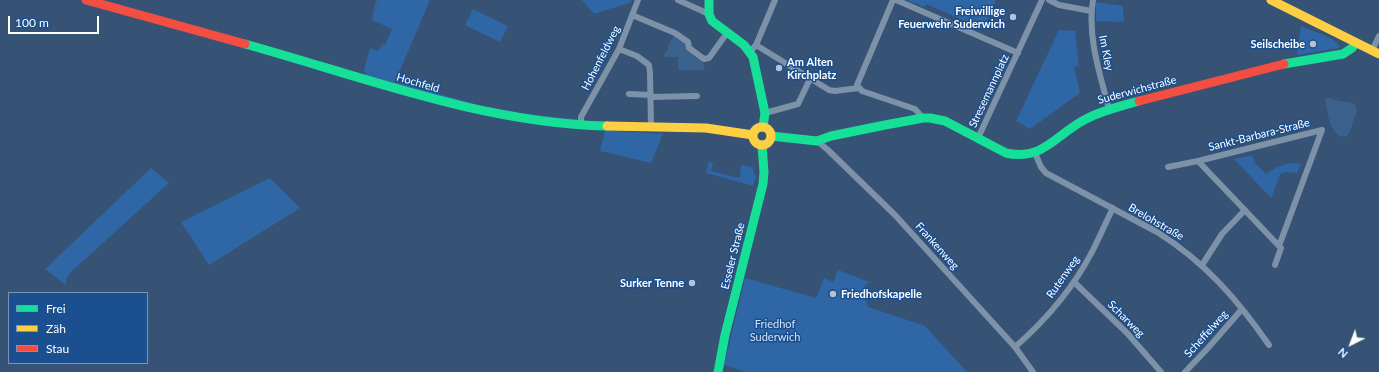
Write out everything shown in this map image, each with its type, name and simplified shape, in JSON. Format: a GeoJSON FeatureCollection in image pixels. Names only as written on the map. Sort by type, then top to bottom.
{"type":"FeatureCollection","features":[{"type":"Feature","properties":{"kind":"main road","name":"Hochfeld"},"geometry":{"type":"LineString","coordinates":[[86,0],[285,55],[451,104],[504,115],[581,125],[706,128],[753,135]]}},
{"type":"Feature","properties":{"kind":"main road"},"geometry":{"type":"LineString","coordinates":[[709,0],[709,14],[712,21],[727,33],[753,48],[754,62],[765,114],[763,127]]}},
{"type":"Feature","properties":{"kind":"main road"},"geometry":{"type":"LineString","coordinates":[[1271,0],[1376,53]]}},
{"type":"Feature","properties":{"kind":"main road","name":"Suderwichstraße"},"geometry":{"type":"LineString","coordinates":[[1035,154],[1092,115],[1109,109],[1296,62],[1343,55],[1350,51],[1356,43]]}},
{"type":"Feature","properties":{"kind":"main road"},"geometry":{"type":"LineString","coordinates":[[771,136],[817,141],[831,136],[923,118],[945,121],[1012,155],[1027,156],[1035,154]]}},
{"type":"Feature","properties":{"kind":"main road"},"geometry":{"type":"LineString","coordinates":[[763,127],[768,129],[771,136],[769,142],[762,145],[755,142],[753,135],[756,128],[763,127]]}},
{"type":"Feature","properties":{"kind":"main road","name":"Esseler Straße"},"geometry":{"type":"LineString","coordinates":[[718,372],[725,335],[763,184],[764,172],[762,145]]}},
{"type":"Feature","properties":{"kind":"street","name":"Hohenfeldweg"},"geometry":{"type":"LineString","coordinates":[[581,125],[581,117],[619,49],[638,0]]}},
{"type":"Feature","properties":{"kind":"street"},"geometry":{"type":"LineString","coordinates":[[678,0],[709,14]]}},
{"type":"Feature","properties":{"kind":"street"},"geometry":{"type":"LineString","coordinates":[[775,0],[753,48],[829,90],[835,91],[858,88]]}},
{"type":"Feature","properties":{"kind":"street"},"geometry":{"type":"LineString","coordinates":[[894,0],[857,84],[858,88],[862,92],[915,109],[923,118]]}},
{"type":"Feature","properties":{"kind":"street","name":"Stresemannplatz"},"geometry":{"type":"LineString","coordinates":[[894,0],[1018,53]]}},
{"type":"Feature","properties":{"kind":"street","name":"Stresemannplatz"},"geometry":{"type":"LineString","coordinates":[[978,138],[1042,0]]}},
{"type":"Feature","properties":{"kind":"street"},"geometry":{"type":"LineString","coordinates":[[1049,0],[1059,5],[1091,11]]}},
{"type":"Feature","properties":{"kind":"street","name":"Im Kley"},"geometry":{"type":"LineString","coordinates":[[1093,0],[1091,11],[1093,40],[1109,109]]}},
{"type":"Feature","properties":{"kind":"street"},"geometry":{"type":"LineString","coordinates":[[632,15],[675,33],[688,42],[689,48],[704,59],[710,58],[727,33]]}},
{"type":"Feature","properties":{"kind":"street"},"geometry":{"type":"LineString","coordinates":[[1376,53],[1379,36]]}},
{"type":"Feature","properties":{"kind":"street"},"geometry":{"type":"LineString","coordinates":[[619,49],[637,56],[649,64],[651,127]]}},
{"type":"Feature","properties":{"kind":"street"},"geometry":{"type":"LineString","coordinates":[[765,114],[798,104],[810,79]]}},
{"type":"Feature","properties":{"kind":"street"},"geometry":{"type":"LineString","coordinates":[[629,94],[651,96],[697,96]]}},
{"type":"Feature","properties":{"kind":"street","name":"Sankt-Barbara-Straße"},"geometry":{"type":"LineString","coordinates":[[1168,167],[1322,130],[1279,246],[1281,248],[1275,265]]}},
{"type":"Feature","properties":{"kind":"street","name":"Frankenweg"},"geometry":{"type":"LineString","coordinates":[[817,141],[892,212],[1015,347],[1033,372]]}},
{"type":"Feature","properties":{"kind":"street","name":"Brelohstraße"},"geometry":{"type":"LineString","coordinates":[[1035,154],[1041,167],[1046,173],[1157,232],[1175,243],[1202,265],[1222,284],[1268,345]]}},
{"type":"Feature","properties":{"kind":"street","name":"Sankt-Barbara-Straße"},"geometry":{"type":"LineString","coordinates":[[1198,161],[1279,246]]}},
{"type":"Feature","properties":{"kind":"street","name":"Rutenweg"},"geometry":{"type":"LineString","coordinates":[[1015,347],[1034,331],[1074,282],[1093,250],[1113,208]]}},
{"type":"Feature","properties":{"kind":"street"},"geometry":{"type":"LineString","coordinates":[[1202,265],[1222,234],[1245,210]]}},
{"type":"Feature","properties":{"kind":"street","name":"Scharweg"},"geometry":{"type":"LineString","coordinates":[[1074,282],[1127,333],[1161,372]]}},
{"type":"Feature","properties":{"kind":"street","name":"Scheffelweg"},"geometry":{"type":"LineString","coordinates":[[1185,372],[1242,309]]}},
{"type":"Feature","properties":{"kind":"green space"},"geometry":{"type":"Polygon","coordinates":[[[377,0],[430,0],[395,82],[469,102],[474,105],[519,113],[575,119],[578,118],[576,121],[502,115],[367,76],[364,70],[370,48],[378,51],[382,44],[385,45],[392,29],[372,20],[377,0]]]}},
{"type":"Feature","properties":{"kind":"green space"},"geometry":{"type":"Polygon","coordinates":[[[582,0],[630,0],[632,2],[594,14],[582,0]]]}},
{"type":"Feature","properties":{"kind":"green space"},"geometry":{"type":"Polygon","coordinates":[[[906,0],[996,0],[983,29],[926,4],[925,7],[906,0]]]}},
{"type":"Feature","properties":{"kind":"green space"},"geometry":{"type":"Polygon","coordinates":[[[1096,2],[1123,6],[1124,22],[1096,21],[1096,2]]]}},
{"type":"Feature","properties":{"kind":"green space"},"geometry":{"type":"Polygon","coordinates":[[[473,9],[508,26],[500,42],[465,25],[473,9]]]}},
{"type":"Feature","properties":{"kind":"green space"},"geometry":{"type":"Polygon","coordinates":[[[1301,26],[1332,39],[1340,46],[1339,48],[1297,55],[1301,26]]]}},
{"type":"Feature","properties":{"kind":"green space"},"geometry":{"type":"Polygon","coordinates":[[[1059,30],[1075,31],[1079,66],[1074,67],[1080,93],[1030,129],[1016,121],[1059,30]]]}},
{"type":"Feature","properties":{"kind":"green space"},"geometry":{"type":"Polygon","coordinates":[[[605,130],[663,134],[651,163],[600,151],[605,130]]]}},
{"type":"Feature","properties":{"kind":"green space"},"geometry":{"type":"Polygon","coordinates":[[[1252,155],[1255,163],[1266,174],[1282,165],[1292,163],[1301,164],[1297,173],[1281,173],[1271,198],[1234,159],[1252,155]]]}},
{"type":"Feature","properties":{"kind":"green space"},"geometry":{"type":"Polygon","coordinates":[[[709,161],[713,163],[711,171],[740,178],[741,165],[753,167],[756,177],[753,186],[706,173],[709,161]]]}},
{"type":"Feature","properties":{"kind":"green space"},"geometry":{"type":"Polygon","coordinates":[[[151,168],[169,183],[71,272],[66,280],[66,285],[45,269],[151,168]]]}},
{"type":"Feature","properties":{"kind":"green space"},"geometry":{"type":"Polygon","coordinates":[[[270,178],[300,208],[209,265],[181,222],[270,178]]]}},
{"type":"Feature","properties":{"kind":"green space","name":"Friedhof Suderwich"},"geometry":{"type":"Polygon","coordinates":[[[838,270],[869,282],[864,287],[868,307],[925,326],[967,372],[746,372],[724,365],[745,278],[816,298],[824,278],[833,282],[838,270]]]}},
{"type":"Feature","properties":{"kind":"shaded area"},"geometry":{"type":"Polygon","coordinates":[[[674,35],[687,44],[686,50],[705,65],[703,70],[681,70],[678,69],[678,57],[663,57],[666,51],[668,51],[668,46],[674,35]]]}},
{"type":"Feature","properties":{"kind":"shaded area"},"geometry":{"type":"Polygon","coordinates":[[[1330,98],[1355,104],[1357,111],[1349,134],[1345,137],[1340,136],[1332,128],[1325,99],[1330,98]]]}},
{"type":"Feature","properties":{"kind":"waterway"},"geometry":{"type":"LineString","coordinates":[[373,17],[377,0]]}},
{"type":"Feature","properties":{"kind":"traffic: fast"},"geometry":{"type":"LineString","coordinates":[[709,0],[709,14],[712,21],[744,45],[753,57],[765,113],[763,127]]}},
{"type":"Feature","properties":{"kind":"traffic: fast"},"geometry":{"type":"LineString","coordinates":[[1284,64],[1343,54],[1352,48],[1356,43]]}},
{"type":"Feature","properties":{"kind":"traffic: fast"},"geometry":{"type":"LineString","coordinates":[[245,44],[379,84],[469,107],[514,117],[560,123],[607,126]]}},
{"type":"Feature","properties":{"kind":"traffic: fast"},"geometry":{"type":"LineString","coordinates":[[771,136],[817,141],[831,136],[885,125],[930,118],[945,121],[1006,153],[1030,153],[1049,145],[1076,125],[1092,116],[1112,108],[1139,101]]}},
{"type":"Feature","properties":{"kind":"traffic: fast"},"geometry":{"type":"LineString","coordinates":[[718,372],[725,335],[763,184],[764,172],[762,145]]}},
{"type":"Feature","properties":{"kind":"traffic: slow"},"geometry":{"type":"LineString","coordinates":[[1271,0],[1379,54]]}},
{"type":"Feature","properties":{"kind":"traffic: slow"},"geometry":{"type":"LineString","coordinates":[[607,126],[706,128],[753,135]]}},
{"type":"Feature","properties":{"kind":"traffic: slow"},"geometry":{"type":"LineString","coordinates":[[758,127],[766,127],[771,132],[771,136],[769,143],[766,145],[758,145],[753,140],[753,132],[758,127]]}},
{"type":"Feature","properties":{"kind":"traffic: jam"},"geometry":{"type":"LineString","coordinates":[[86,0],[245,44]]}},
{"type":"Feature","properties":{"kind":"traffic: jam"},"geometry":{"type":"LineString","coordinates":[[1139,101],[1284,64]]}},
{"type":"Feature","properties":{"kind":"place","name":"Freiwillige Feuerwehr Suderwich"},"geometry":{"type":"Point","coordinates":[1013,17]}},
{"type":"Feature","properties":{"kind":"place","name":"Seilscheibe"},"geometry":{"type":"Point","coordinates":[1313,44]}},
{"type":"Feature","properties":{"kind":"place","name":"Am Alten Kirchplatz"},"geometry":{"type":"Point","coordinates":[779,68]}},
{"type":"Feature","properties":{"kind":"place","name":"Surker Tenne"},"geometry":{"type":"Point","coordinates":[692,283]}},
{"type":"Feature","properties":{"kind":"place","name":"Friedhofskapelle"},"geometry":{"type":"Point","coordinates":[833,294]}}]}
